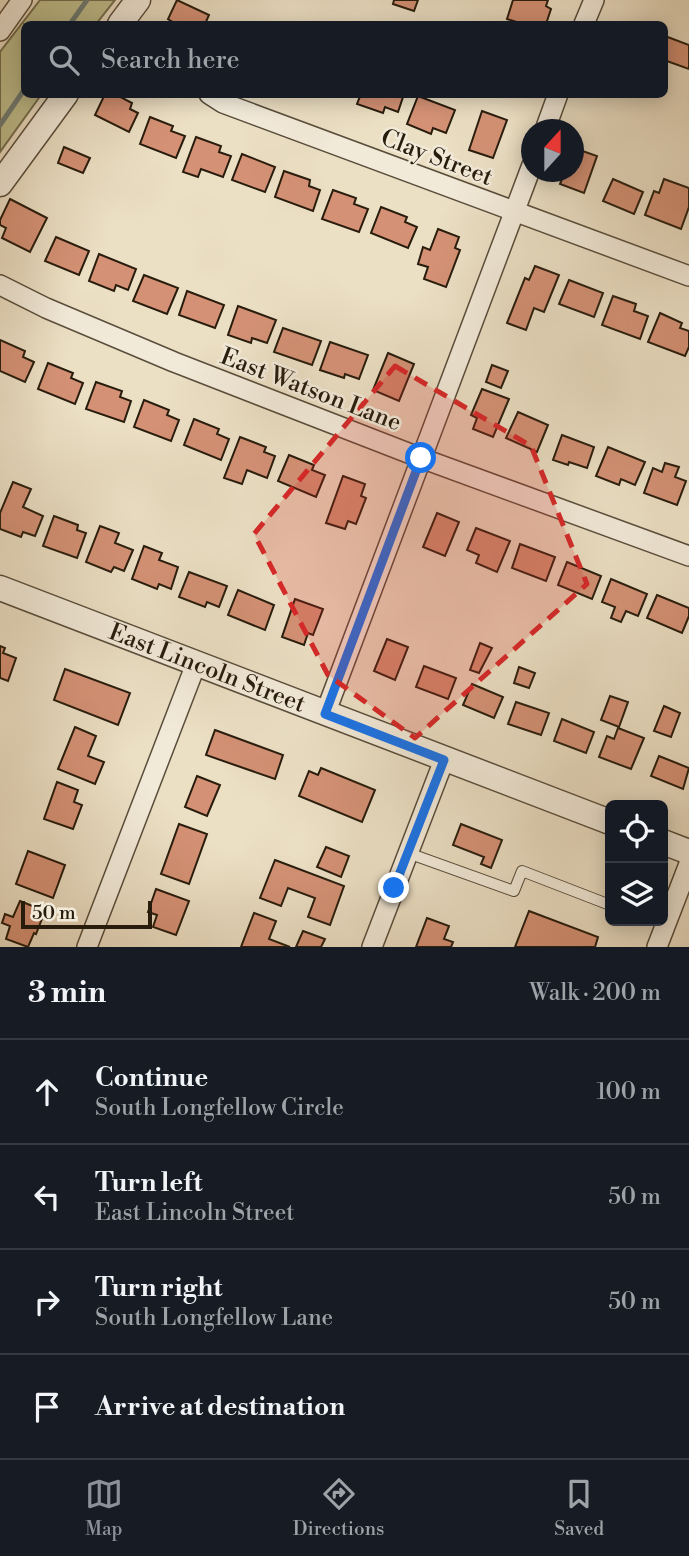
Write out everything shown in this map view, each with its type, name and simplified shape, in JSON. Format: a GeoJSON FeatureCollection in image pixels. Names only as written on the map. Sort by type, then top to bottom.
{"type":"FeatureCollection","features":[{"type":"Feature","properties":{"kind":"street"},"geometry":{"type":"LineString","coordinates":[[2,25],[22,0]]}},
{"type":"Feature","properties":{"kind":"street"},"geometry":{"type":"LineString","coordinates":[[122,21],[138,0]]}},
{"type":"Feature","properties":{"kind":"street"},"geometry":{"type":"LineString","coordinates":[[585,21],[594,0]]}},
{"type":"Feature","properties":{"kind":"street"},"geometry":{"type":"LineString","coordinates":[[0,184],[63,98]]}},
{"type":"Feature","properties":{"kind":"street","name":"Clay Street"},"geometry":{"type":"LineString","coordinates":[[215,98],[689,276]]}},
{"type":"Feature","properties":{"kind":"street"},"geometry":{"type":"LineString","coordinates":[[549,119],[557,98]]}},
{"type":"Feature","properties":{"kind":"street"},"geometry":{"type":"LineString","coordinates":[[325,714],[525,182]]}},
{"type":"Feature","properties":{"kind":"street","name":"East Watson Lane"},"geometry":{"type":"LineString","coordinates":[[0,285],[46,308],[161,357],[421,458],[689,555]]}},
{"type":"Feature","properties":{"kind":"street","name":"East Lincoln Street"},"geometry":{"type":"LineString","coordinates":[[0,588],[605,820]]}},
{"type":"Feature","properties":{"kind":"street"},"geometry":{"type":"LineString","coordinates":[[87,947],[196,664]]}},
{"type":"Feature","properties":{"kind":"street"},"geometry":{"type":"LineString","coordinates":[[372,947],[444,760]]}},
{"type":"Feature","properties":{"kind":"street"},"geometry":{"type":"LineString","coordinates":[[668,844],[689,852]]}},
{"type":"Feature","properties":{"kind":"street"},"geometry":{"type":"LineString","coordinates":[[668,905],[689,864]]}},
{"type":"Feature","properties":{"kind":"street"},"geometry":{"type":"LineString","coordinates":[[657,947],[659,926]]}},
{"type":"Feature","properties":{"kind":"lane"},"geometry":{"type":"LineString","coordinates":[[408,853],[514,891],[522,871],[605,903]]}},
{"type":"Feature","properties":{"kind":"highlighted area"},"geometry":{"type":"Polygon","coordinates":[[[395,366],[531,446],[587,584],[415,738],[328,675],[254,534],[395,366]]]}},
{"type":"Feature","properties":{"kind":"green space"},"geometry":{"type":"Polygon","coordinates":[[[40,0],[115,0],[98,21],[24,21],[40,0]]]}},
{"type":"Feature","properties":{"kind":"green space"},"geometry":{"type":"Polygon","coordinates":[[[21,25],[21,98],[39,98],[0,152],[0,52],[21,25]]]}},
{"type":"Feature","properties":{"kind":"building"},"geometry":{"type":"Polygon","coordinates":[[[177,0],[209,15],[206,21],[168,19],[177,0]]]}},
{"type":"Feature","properties":{"kind":"building"},"geometry":{"type":"Polygon","coordinates":[[[394,0],[418,0],[414,11],[393,4],[394,0]]]}},
{"type":"Feature","properties":{"kind":"building"},"geometry":{"type":"Polygon","coordinates":[[[513,0],[548,0],[546,6],[551,9],[547,21],[507,19],[513,0]]]}},
{"type":"Feature","properties":{"kind":"building"},"geometry":{"type":"Polygon","coordinates":[[[668,37],[689,45],[689,69],[668,61],[668,37]]]}},
{"type":"Feature","properties":{"kind":"building"},"geometry":{"type":"Polygon","coordinates":[[[103,98],[123,98],[132,103],[130,109],[138,113],[129,132],[95,115],[103,98]]]}},
{"type":"Feature","properties":{"kind":"building"},"geometry":{"type":"Polygon","coordinates":[[[359,98],[403,98],[398,112],[385,107],[383,113],[357,104],[359,98]]]}},
{"type":"Feature","properties":{"kind":"building"},"geometry":{"type":"Polygon","coordinates":[[[417,98],[455,110],[446,133],[433,128],[431,134],[407,124],[417,98]]]}},
{"type":"Feature","properties":{"kind":"building"},"geometry":{"type":"Polygon","coordinates":[[[482,111],[507,120],[493,158],[469,150],[482,111]]]}},
{"type":"Feature","properties":{"kind":"building"},"geometry":{"type":"Polygon","coordinates":[[[150,117],[173,126],[171,131],[185,136],[176,158],[140,144],[150,117]]]}},
{"type":"Feature","properties":{"kind":"building"},"geometry":{"type":"Polygon","coordinates":[[[196,137],[221,146],[219,152],[231,156],[223,177],[201,169],[198,177],[183,172],[196,137]]]}},
{"type":"Feature","properties":{"kind":"building"},"geometry":{"type":"Polygon","coordinates":[[[64,147],[90,158],[83,173],[58,163],[64,147]]]}},
{"type":"Feature","properties":{"kind":"building"},"geometry":{"type":"Polygon","coordinates":[[[584,151],[597,156],[584,193],[560,184],[584,182],[584,151]]]}},
{"type":"Feature","properties":{"kind":"building"},"geometry":{"type":"Polygon","coordinates":[[[242,154],[275,167],[265,192],[232,180],[242,154]]]}},
{"type":"Feature","properties":{"kind":"building"},"geometry":{"type":"Polygon","coordinates":[[[284,171],[310,180],[309,186],[320,190],[313,211],[275,197],[284,171]]]}},
{"type":"Feature","properties":{"kind":"building"},"geometry":{"type":"Polygon","coordinates":[[[613,179],[643,192],[634,214],[603,201],[613,179]]]}},
{"type":"Feature","properties":{"kind":"building"},"geometry":{"type":"Polygon","coordinates":[[[664,179],[689,188],[689,207],[681,229],[645,215],[654,191],[659,193],[664,179]]]}},
{"type":"Feature","properties":{"kind":"building"},"geometry":{"type":"Polygon","coordinates":[[[333,190],[356,198],[354,204],[368,209],[359,232],[322,219],[333,190]]]}},
{"type":"Feature","properties":{"kind":"building"},"geometry":{"type":"Polygon","coordinates":[[[10,199],[47,218],[30,252],[2,238],[6,228],[0,225],[0,220],[10,199]]]}},
{"type":"Feature","properties":{"kind":"building"},"geometry":{"type":"Polygon","coordinates":[[[381,207],[407,217],[405,222],[417,227],[408,248],[371,233],[381,207]]]}},
{"type":"Feature","properties":{"kind":"building"},"geometry":{"type":"Polygon","coordinates":[[[438,229],[459,237],[455,248],[460,250],[446,287],[424,279],[428,267],[418,264],[423,247],[430,250],[438,229]]]}},
{"type":"Feature","properties":{"kind":"building"},"geometry":{"type":"Polygon","coordinates":[[[56,237],[89,251],[79,275],[45,261],[56,237]]]}},
{"type":"Feature","properties":{"kind":"building"},"geometry":{"type":"Polygon","coordinates":[[[99,254],[136,269],[128,290],[116,285],[114,291],[89,281],[99,254]]]}},
{"type":"Feature","properties":{"kind":"building"},"geometry":{"type":"Polygon","coordinates":[[[535,266],[559,275],[544,312],[534,308],[526,330],[507,323],[525,278],[529,280],[535,266]]]}},
{"type":"Feature","properties":{"kind":"building"},"geometry":{"type":"Polygon","coordinates":[[[144,275],[178,288],[167,314],[133,301],[144,275]]]}},
{"type":"Feature","properties":{"kind":"building"},"geometry":{"type":"Polygon","coordinates":[[[569,280],[603,293],[594,317],[559,304],[569,280]]]}},
{"type":"Feature","properties":{"kind":"building"},"geometry":{"type":"Polygon","coordinates":[[[187,291],[224,305],[215,328],[179,315],[187,291]]]}},
{"type":"Feature","properties":{"kind":"building"},"geometry":{"type":"Polygon","coordinates":[[[613,296],[636,304],[634,311],[648,316],[640,339],[602,325],[613,296]]]}},
{"type":"Feature","properties":{"kind":"building"},"geometry":{"type":"Polygon","coordinates":[[[238,306],[276,320],[267,343],[252,338],[251,343],[228,335],[238,306]]]}},
{"type":"Feature","properties":{"kind":"building"},"geometry":{"type":"Polygon","coordinates":[[[660,313],[682,323],[680,328],[689,331],[689,347],[685,356],[648,342],[660,313]]]}},
{"type":"Feature","properties":{"kind":"building"},"geometry":{"type":"Polygon","coordinates":[[[283,328],[321,341],[312,365],[274,352],[283,328]]]}},
{"type":"Feature","properties":{"kind":"building"},"geometry":{"type":"Polygon","coordinates":[[[0,340],[25,351],[23,357],[34,362],[25,382],[0,371],[0,340]]]}},
{"type":"Feature","properties":{"kind":"building"},"geometry":{"type":"Polygon","coordinates":[[[330,342],[368,355],[359,379],[345,374],[344,378],[320,370],[330,342]]]}},
{"type":"Feature","properties":{"kind":"building"},"geometry":{"type":"Polygon","coordinates":[[[388,353],[414,364],[399,401],[373,390],[388,353]]]}},
{"type":"Feature","properties":{"kind":"building"},"geometry":{"type":"Polygon","coordinates":[[[48,363],[73,373],[71,378],[83,383],[75,404],[38,389],[48,363]]]}},
{"type":"Feature","properties":{"kind":"building"},"geometry":{"type":"Polygon","coordinates":[[[492,365],[508,371],[501,388],[486,382],[492,365]]]}},
{"type":"Feature","properties":{"kind":"building"},"geometry":{"type":"Polygon","coordinates":[[[96,382],[122,391],[120,397],[131,401],[124,422],[86,409],[96,382]]]}},
{"type":"Feature","properties":{"kind":"building"},"geometry":{"type":"Polygon","coordinates":[[[482,389],[509,399],[493,437],[473,429],[477,418],[471,415],[482,389]]]}},
{"type":"Feature","properties":{"kind":"building"},"geometry":{"type":"Polygon","coordinates":[[[144,400],[169,410],[167,415],[179,420],[171,441],[134,427],[144,400]]]}},
{"type":"Feature","properties":{"kind":"building"},"geometry":{"type":"Polygon","coordinates":[[[518,412],[548,425],[537,452],[506,438],[518,412]]]}},
{"type":"Feature","properties":{"kind":"building"},"geometry":{"type":"Polygon","coordinates":[[[194,419],[219,429],[217,434],[229,439],[221,460],[184,445],[194,419]]]}},
{"type":"Feature","properties":{"kind":"building"},"geometry":{"type":"Polygon","coordinates":[[[562,435],[594,447],[587,468],[553,460],[562,435]]]}},
{"type":"Feature","properties":{"kind":"building"},"geometry":{"type":"Polygon","coordinates":[[[240,437],[266,447],[264,452],[275,456],[267,478],[247,470],[242,484],[224,478],[240,437]]]}},
{"type":"Feature","properties":{"kind":"building"},"geometry":{"type":"Polygon","coordinates":[[[608,447],[645,462],[635,485],[621,479],[619,485],[596,476],[608,447]]]}},
{"type":"Feature","properties":{"kind":"building"},"geometry":{"type":"Polygon","coordinates":[[[289,455],[314,465],[312,470],[325,475],[316,497],[278,481],[289,455]]]}},
{"type":"Feature","properties":{"kind":"building"},"geometry":{"type":"Polygon","coordinates":[[[665,463],[679,467],[675,477],[686,481],[677,505],[644,493],[653,468],[662,472],[665,463]]]}},
{"type":"Feature","properties":{"kind":"building"},"geometry":{"type":"Polygon","coordinates":[[[343,476],[365,484],[361,496],[366,498],[356,524],[348,521],[345,529],[326,523],[343,476]]]}},
{"type":"Feature","properties":{"kind":"building"},"geometry":{"type":"Polygon","coordinates":[[[13,482],[31,489],[23,507],[43,516],[35,536],[23,532],[21,537],[0,529],[0,513],[13,482]]]}},
{"type":"Feature","properties":{"kind":"building"},"geometry":{"type":"Polygon","coordinates":[[[437,513],[459,522],[445,556],[423,547],[437,513]]]}},
{"type":"Feature","properties":{"kind":"building"},"geometry":{"type":"Polygon","coordinates":[[[54,516],[78,525],[77,530],[86,533],[77,558],[43,546],[54,516]]]}},
{"type":"Feature","properties":{"kind":"building"},"geometry":{"type":"Polygon","coordinates":[[[100,526],[119,533],[115,543],[133,550],[124,571],[114,567],[111,572],[86,562],[100,526]]]}},
{"type":"Feature","properties":{"kind":"building"},"geometry":{"type":"Polygon","coordinates":[[[476,528],[510,541],[497,572],[476,563],[479,555],[467,550],[476,528]]]}},
{"type":"Feature","properties":{"kind":"building"},"geometry":{"type":"Polygon","coordinates":[[[520,544],[555,557],[546,581],[512,568],[520,544]]]}},
{"type":"Feature","properties":{"kind":"building"},"geometry":{"type":"Polygon","coordinates":[[[144,546],[162,553],[159,560],[178,567],[171,589],[159,584],[157,589],[132,579],[144,546]]]}},
{"type":"Feature","properties":{"kind":"building"},"geometry":{"type":"Polygon","coordinates":[[[567,562],[601,576],[592,599],[558,585],[567,562]]]}},
{"type":"Feature","properties":{"kind":"building"},"geometry":{"type":"Polygon","coordinates":[[[189,572],[227,586],[219,607],[207,602],[205,607],[179,597],[189,572]]]}},
{"type":"Feature","properties":{"kind":"building"},"geometry":{"type":"Polygon","coordinates":[[[611,579],[647,594],[638,616],[626,611],[621,622],[611,618],[615,607],[602,602],[611,579]]]}},
{"type":"Feature","properties":{"kind":"building"},"geometry":{"type":"Polygon","coordinates":[[[238,590],[274,605],[265,630],[228,615],[238,590]]]}},
{"type":"Feature","properties":{"kind":"building"},"geometry":{"type":"Polygon","coordinates":[[[657,595],[689,608],[689,616],[682,633],[647,618],[657,595]]]}},
{"type":"Feature","properties":{"kind":"building"},"geometry":{"type":"Polygon","coordinates":[[[295,599],[323,609],[313,635],[308,633],[304,645],[282,637],[295,599]]]}},
{"type":"Feature","properties":{"kind":"building"},"geometry":{"type":"Polygon","coordinates":[[[387,639],[408,647],[395,680],[374,671],[387,639]]]}},
{"type":"Feature","properties":{"kind":"building"},"geometry":{"type":"Polygon","coordinates":[[[480,643],[492,648],[479,673],[470,670],[480,643]]]}},
{"type":"Feature","properties":{"kind":"building"},"geometry":{"type":"Polygon","coordinates":[[[0,646],[5,648],[3,653],[16,658],[8,681],[0,678],[0,646]]]}},
{"type":"Feature","properties":{"kind":"building"},"geometry":{"type":"Polygon","coordinates":[[[424,666],[456,678],[448,699],[416,687],[424,666]]]}},
{"type":"Feature","properties":{"kind":"building"},"geometry":{"type":"Polygon","coordinates":[[[519,667],[535,673],[529,688],[514,683],[519,667]]]}},
{"type":"Feature","properties":{"kind":"building"},"geometry":{"type":"Polygon","coordinates":[[[65,669],[130,693],[118,725],[54,700],[65,669]]]}},
{"type":"Feature","properties":{"kind":"building"},"geometry":{"type":"Polygon","coordinates":[[[472,684],[503,697],[494,718],[463,705],[472,684]]]}},
{"type":"Feature","properties":{"kind":"building"},"geometry":{"type":"Polygon","coordinates":[[[610,696],[628,702],[619,727],[601,720],[610,696]]]}},
{"type":"Feature","properties":{"kind":"building"},"geometry":{"type":"Polygon","coordinates":[[[516,702],[549,713],[541,735],[508,724],[516,702]]]}},
{"type":"Feature","properties":{"kind":"building"},"geometry":{"type":"Polygon","coordinates":[[[664,706],[680,713],[671,737],[654,731],[664,706]]]}},
{"type":"Feature","properties":{"kind":"building"},"geometry":{"type":"Polygon","coordinates":[[[562,719],[594,732],[586,753],[554,741],[562,719]]]}},
{"type":"Feature","properties":{"kind":"building"},"geometry":{"type":"Polygon","coordinates":[[[75,727],[96,736],[88,756],[104,762],[95,784],[58,769],[75,727]]]}},
{"type":"Feature","properties":{"kind":"building"},"geometry":{"type":"Polygon","coordinates":[[[618,728],[644,738],[631,769],[599,757],[607,736],[614,739],[618,728]]]}},
{"type":"Feature","properties":{"kind":"building"},"geometry":{"type":"Polygon","coordinates":[[[215,730],[283,755],[275,779],[206,755],[215,730]]]}},
{"type":"Feature","properties":{"kind":"building"},"geometry":{"type":"Polygon","coordinates":[[[659,756],[689,768],[683,789],[651,776],[659,756]]]}},
{"type":"Feature","properties":{"kind":"building"},"geometry":{"type":"Polygon","coordinates":[[[321,768],[375,790],[362,822],[299,796],[309,771],[318,775],[321,768]]]}},
{"type":"Feature","properties":{"kind":"building"},"geometry":{"type":"Polygon","coordinates":[[[197,776],[220,785],[207,816],[185,807],[197,776]]]}},
{"type":"Feature","properties":{"kind":"building"},"geometry":{"type":"Polygon","coordinates":[[[57,782],[78,790],[74,802],[82,805],[73,829],[44,819],[57,782]]]}},
{"type":"Feature","properties":{"kind":"building"},"geometry":{"type":"Polygon","coordinates":[[[179,824],[207,834],[189,884],[161,874],[179,824]]]}},
{"type":"Feature","properties":{"kind":"building"},"geometry":{"type":"Polygon","coordinates":[[[461,824],[502,840],[491,868],[481,864],[484,857],[453,845],[461,824]]]}},
{"type":"Feature","properties":{"kind":"building"},"geometry":{"type":"Polygon","coordinates":[[[326,847],[349,856],[341,877],[317,867],[326,847]]]}},
{"type":"Feature","properties":{"kind":"building"},"geometry":{"type":"Polygon","coordinates":[[[28,851],[65,865],[53,898],[16,884],[28,851]]]}},
{"type":"Feature","properties":{"kind":"building"},"geometry":{"type":"Polygon","coordinates":[[[275,860],[344,886],[330,925],[308,917],[315,898],[288,888],[281,906],[260,898],[275,860]]]}},
{"type":"Feature","properties":{"kind":"building"},"geometry":{"type":"Polygon","coordinates":[[[156,889],[189,901],[176,935],[153,927],[157,915],[148,912],[156,889]]]}},
{"type":"Feature","properties":{"kind":"building"},"geometry":{"type":"Polygon","coordinates":[[[20,901],[45,911],[28,947],[6,939],[10,926],[2,923],[5,914],[13,917],[20,901]]]}},
{"type":"Feature","properties":{"kind":"building"},"geometry":{"type":"Polygon","coordinates":[[[529,911],[598,937],[595,947],[515,947],[529,911]]]}},
{"type":"Feature","properties":{"kind":"building"},"geometry":{"type":"Polygon","coordinates":[[[254,913],[276,921],[269,939],[290,947],[241,947],[254,913]]]}},
{"type":"Feature","properties":{"kind":"building"},"geometry":{"type":"Polygon","coordinates":[[[427,918],[449,926],[444,939],[453,942],[451,947],[416,947],[427,918]]]}},
{"type":"Feature","properties":{"kind":"building"},"geometry":{"type":"Polygon","coordinates":[[[303,931],[325,939],[321,947],[296,947],[303,931]]]}},
{"type":"Feature","properties":{"kind":"waterway"},"geometry":{"type":"LineString","coordinates":[[72,21],[87,0]]}},
{"type":"Feature","properties":{"kind":"waterway"},"geometry":{"type":"LineString","coordinates":[[0,125],[21,94]]}},
{"type":"Feature","properties":{"kind":"route"},"geometry":{"type":"LineString","coordinates":[[394,888],[444,760],[325,714],[421,458]]}}]}
